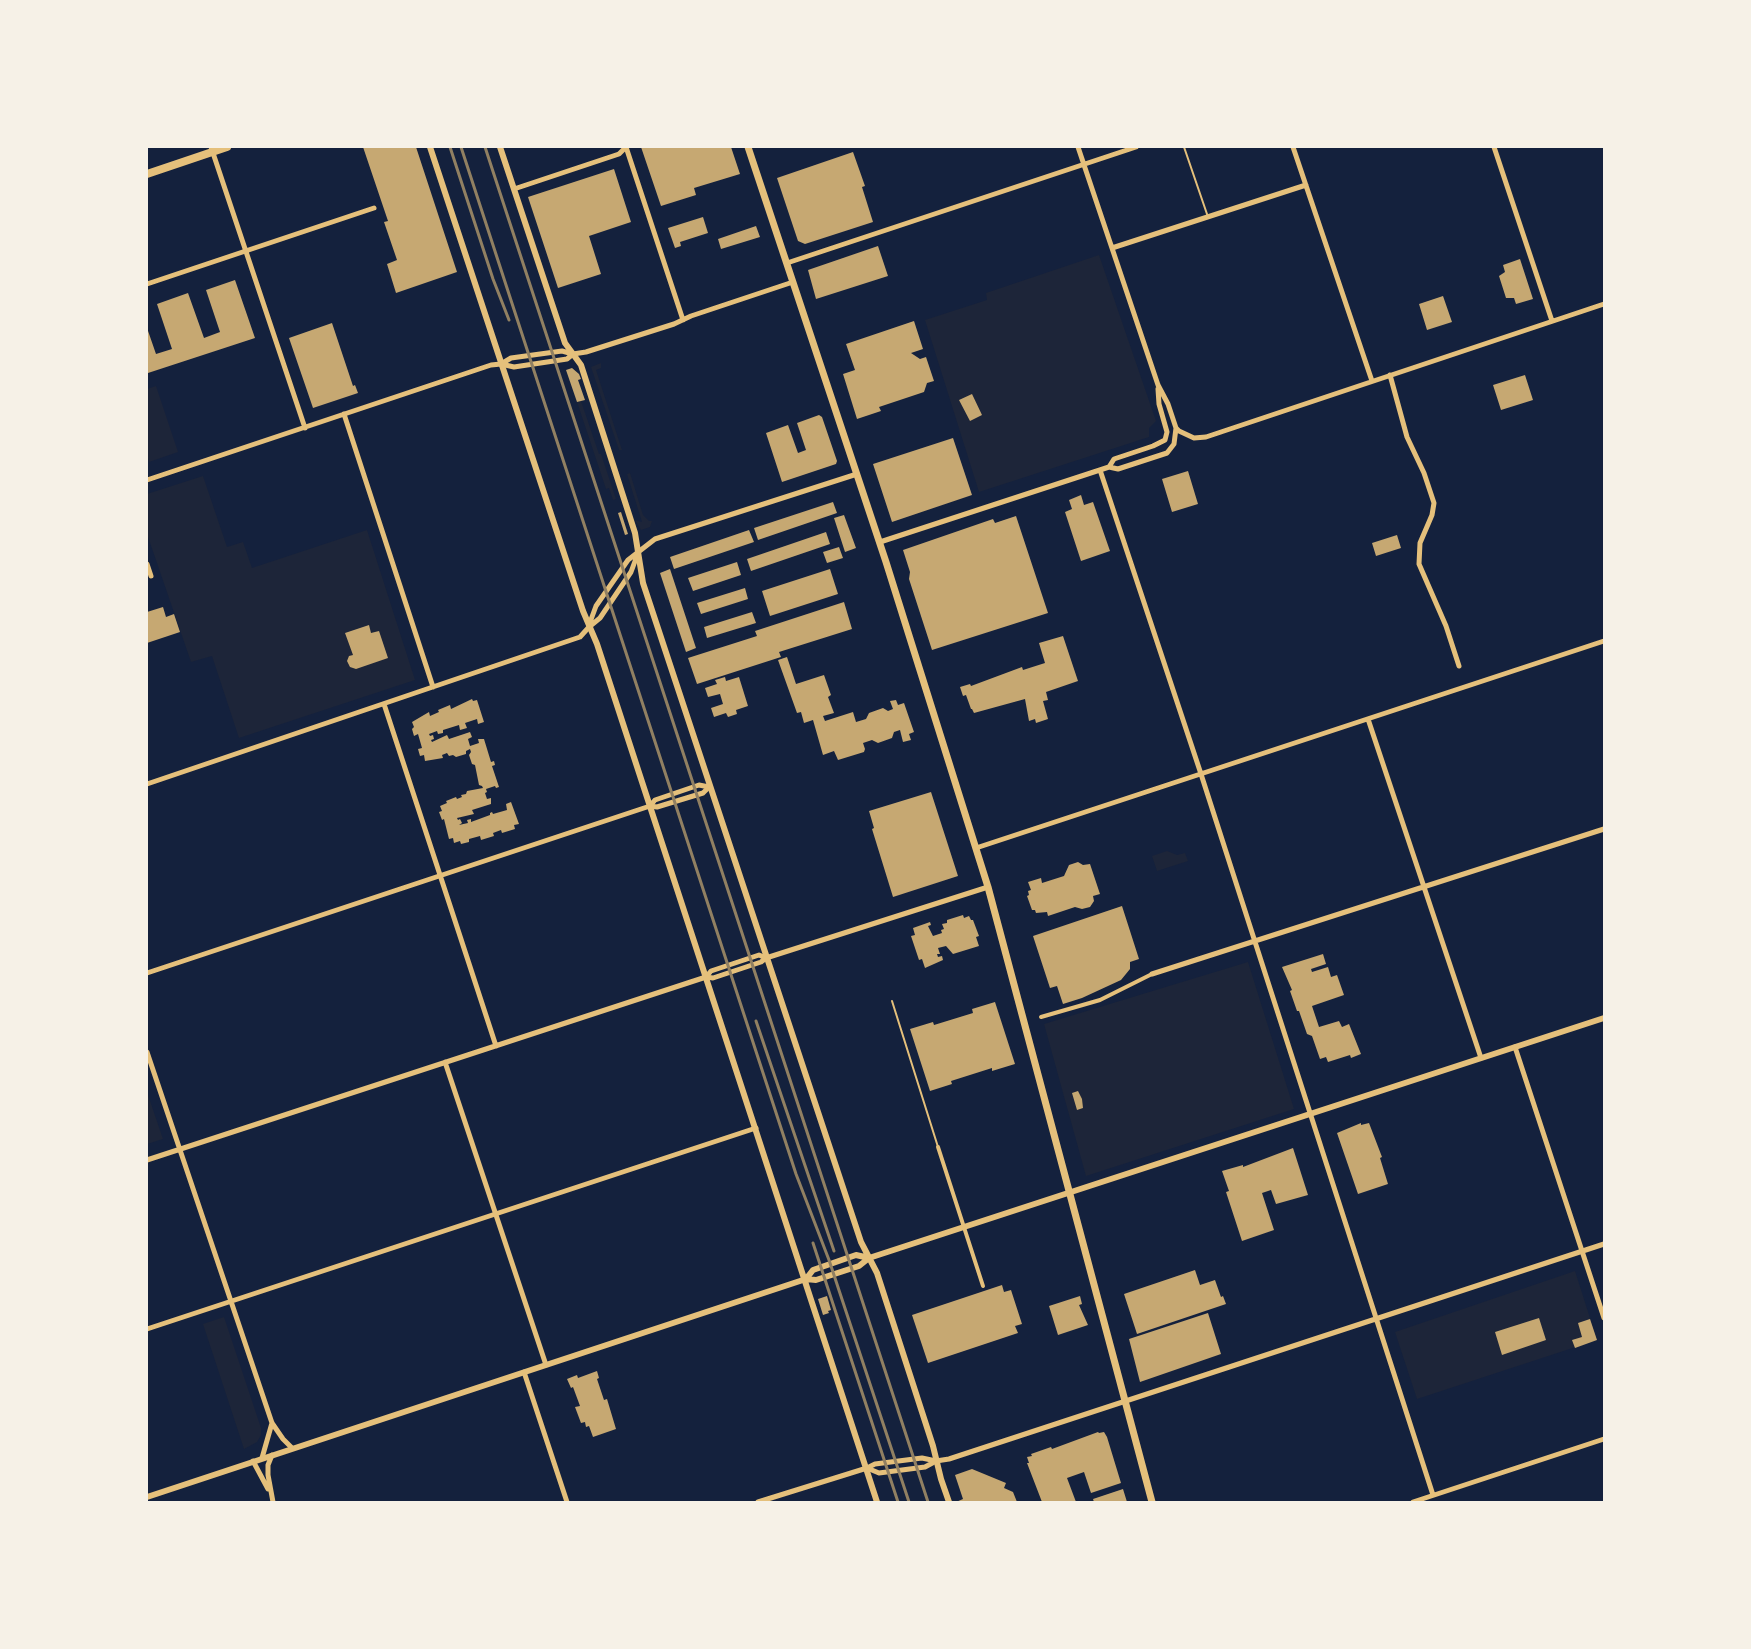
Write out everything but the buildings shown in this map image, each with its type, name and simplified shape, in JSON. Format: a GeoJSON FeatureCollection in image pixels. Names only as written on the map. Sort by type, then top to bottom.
{"type":"FeatureCollection","features":[{"type":"Feature","properties":{"kind":"main road"},"geometry":{"type":"LineString","coordinates":[[147,174],[212,149],[227,147]]}},
{"type":"Feature","properties":{"kind":"main road"},"geometry":{"type":"LineString","coordinates":[[748,147],[880,542],[988,887],[1152,1502]]}},
{"type":"Feature","properties":{"kind":"street"},"geometry":{"type":"LineString","coordinates":[[430,147],[589,627],[597,644],[877,1502]]}},
{"type":"Feature","properties":{"kind":"street"},"geometry":{"type":"LineString","coordinates":[[500,147],[565,344],[581,364],[635,533],[641,578],[861,1242],[877,1273],[949,1502]]}},
{"type":"Feature","properties":{"kind":"street"},"geometry":{"type":"LineString","coordinates":[[514,189],[619,154],[626,147],[683,320]]}},
{"type":"Feature","properties":{"kind":"street"},"geometry":{"type":"LineString","coordinates":[[1078,147],[1158,384],[1175,425],[1179,431],[1194,438],[1206,437],[1604,304]]}},
{"type":"Feature","properties":{"kind":"street"},"geometry":{"type":"LineString","coordinates":[[787,264],[1136,147]]}},
{"type":"Feature","properties":{"kind":"street"},"geometry":{"type":"LineString","coordinates":[[1293,147],[1372,381]]}},
{"type":"Feature","properties":{"kind":"street"},"geometry":{"type":"LineString","coordinates":[[1494,147],[1552,321]]}},
{"type":"Feature","properties":{"kind":"street"},"geometry":{"type":"LineString","coordinates":[[212,149],[305,428]]}},
{"type":"Feature","properties":{"kind":"street"},"geometry":{"type":"LineString","coordinates":[[1112,248],[1306,185]]}},
{"type":"Feature","properties":{"kind":"street"},"geometry":{"type":"LineString","coordinates":[[147,284],[374,208]]}},
{"type":"Feature","properties":{"kind":"street"},"geometry":{"type":"LineString","coordinates":[[147,480],[491,365],[501,364],[511,358],[562,351],[573,354],[591,351],[793,282]]}},
{"type":"Feature","properties":{"kind":"street"},"geometry":{"type":"LineString","coordinates":[[1390,375],[1407,437],[1424,473],[1434,503],[1432,515],[1420,543],[1419,564],[1446,626],[1459,666]]}},
{"type":"Feature","properties":{"kind":"street"},"geometry":{"type":"LineString","coordinates":[[1109,467],[1114,459],[1165,440],[1167,432],[1159,404],[1158,384]]}},
{"type":"Feature","properties":{"kind":"street"},"geometry":{"type":"LineString","coordinates":[[344,414],[433,687]]}},
{"type":"Feature","properties":{"kind":"street"},"geometry":{"type":"LineString","coordinates":[[880,542],[1109,467],[1118,469],[1167,453],[1171,449],[1175,425]]}},
{"type":"Feature","properties":{"kind":"street"},"geometry":{"type":"LineString","coordinates":[[1149,447],[1152,457]]}},
{"type":"Feature","properties":{"kind":"street"},"geometry":{"type":"LineString","coordinates":[[1100,470],[1201,774],[1432,1496]]}},
{"type":"Feature","properties":{"kind":"street"},"geometry":{"type":"LineString","coordinates":[[589,627],[596,606],[628,560],[655,539],[856,474]]}},
{"type":"Feature","properties":{"kind":"street"},"geometry":{"type":"LineString","coordinates":[[147,784],[580,637],[600,618],[630,574],[638,553]]}},
{"type":"Feature","properties":{"kind":"street"},"geometry":{"type":"LineString","coordinates":[[147,564],[151,576]]}},
{"type":"Feature","properties":{"kind":"street"},"geometry":{"type":"LineString","coordinates":[[976,848],[1604,641]]}},
{"type":"Feature","properties":{"kind":"street"},"geometry":{"type":"LineString","coordinates":[[384,704],[495,1046]]}},
{"type":"Feature","properties":{"kind":"street"},"geometry":{"type":"LineString","coordinates":[[1368,718],[1481,1058]]}},
{"type":"Feature","properties":{"kind":"street"},"geometry":{"type":"LineString","coordinates":[[147,973],[650,806],[655,800],[699,785],[709,787]]}},
{"type":"Feature","properties":{"kind":"street"},"geometry":{"type":"LineString","coordinates":[[1041,1017],[1100,1000],[1152,974],[1255,943],[1604,829]]}},
{"type":"Feature","properties":{"kind":"street"},"geometry":{"type":"LineString","coordinates":[[147,1160],[706,977],[713,978],[723,975],[761,962],[766,958],[988,887]]}},
{"type":"Feature","properties":{"kind":"street"},"geometry":{"type":"LineString","coordinates":[[147,1497],[806,1279],[816,1280],[827,1277],[859,1266],[869,1258],[1604,1017]]}},
{"type":"Feature","properties":{"kind":"street"},"geometry":{"type":"LineString","coordinates":[[1515,1047],[1604,1318]]}},
{"type":"Feature","properties":{"kind":"street"},"geometry":{"type":"LineString","coordinates":[[147,1052],[272,1423],[292,1448]]}},
{"type":"Feature","properties":{"kind":"street"},"geometry":{"type":"LineString","coordinates":[[445,1062],[546,1365]]}},
{"type":"Feature","properties":{"kind":"street"},"geometry":{"type":"LineString","coordinates":[[147,1329],[756,1128]]}},
{"type":"Feature","properties":{"kind":"street"},"geometry":{"type":"LineString","coordinates":[[938,1147],[983,1286]]}},
{"type":"Feature","properties":{"kind":"street"},"geometry":{"type":"LineString","coordinates":[[867,1468],[879,1473],[925,1467],[936,1461],[952,1458],[1604,1244]]}},
{"type":"Feature","properties":{"kind":"street"},"geometry":{"type":"LineString","coordinates":[[806,1279],[813,1270],[856,1256],[869,1258]]}},
{"type":"Feature","properties":{"kind":"street"},"geometry":{"type":"LineString","coordinates":[[524,1372],[567,1502]]}},
{"type":"Feature","properties":{"kind":"street"},"geometry":{"type":"LineString","coordinates":[[262,1458],[272,1423]]}},
{"type":"Feature","properties":{"kind":"street"},"geometry":{"type":"LineString","coordinates":[[1413,1502],[1604,1439]]}},
{"type":"Feature","properties":{"kind":"street"},"geometry":{"type":"LineString","coordinates":[[272,1455],[268,1470],[273,1502]]}},
{"type":"Feature","properties":{"kind":"street"},"geometry":{"type":"LineString","coordinates":[[758,1502],[875,1464],[922,1458],[936,1461]]}},
{"type":"Feature","properties":{"kind":"street"},"geometry":{"type":"LineString","coordinates":[[253,1461],[271,1493]]}},
{"type":"Feature","properties":{"kind":"lane"},"geometry":{"type":"LineString","coordinates":[[1184,147],[1208,217]]}},
{"type":"Feature","properties":{"kind":"lane"},"geometry":{"type":"LineString","coordinates":[[892,1001],[938,1147]]}},
{"type":"Feature","properties":{"kind":"shaded area"},"geometry":{"type":"Polygon","coordinates":[[[1099,255],[1156,421],[1149,428],[1149,437],[979,492],[925,320],[987,300],[986,293],[1099,255]]]}},
{"type":"Feature","properties":{"kind":"shaded area"},"geometry":{"type":"Polygon","coordinates":[[[601,363],[601,368],[596,370],[622,450],[619,450],[591,367],[601,363]]]}},
{"type":"Feature","properties":{"kind":"shaded area"},"geometry":{"type":"Polygon","coordinates":[[[156,386],[178,452],[149,462],[147,455],[147,389],[156,386]]]}},
{"type":"Feature","properties":{"kind":"shaded area"},"geometry":{"type":"Polygon","coordinates":[[[581,401],[616,499],[613,500],[609,488],[606,489],[577,402],[581,401]]]}},
{"type":"Feature","properties":{"kind":"shaded area"},"geometry":{"type":"Polygon","coordinates":[[[630,473],[643,515],[652,521],[650,527],[641,530],[635,520],[642,522],[627,474],[630,473]]]}},
{"type":"Feature","properties":{"kind":"shaded area"},"geometry":{"type":"Polygon","coordinates":[[[203,476],[227,547],[243,542],[252,568],[367,530],[415,680],[239,738],[212,656],[191,662],[147,534],[147,494],[203,476]]]}},
{"type":"Feature","properties":{"kind":"shaded area"},"geometry":{"type":"Polygon","coordinates":[[[1167,851],[1177,855],[1185,853],[1188,861],[1157,871],[1152,856],[1167,851]]]}},
{"type":"Feature","properties":{"kind":"shaded area"},"geometry":{"type":"Polygon","coordinates":[[[1248,962],[1294,1109],[1086,1176],[1044,1024],[1248,962]]]}},
{"type":"Feature","properties":{"kind":"shaded area"},"geometry":{"type":"Polygon","coordinates":[[[147,1092],[163,1139],[147,1144],[147,1092]]]}},
{"type":"Feature","properties":{"kind":"shaded area"},"geometry":{"type":"Polygon","coordinates":[[[1575,1271],[1597,1340],[1417,1399],[1395,1332],[1575,1271]]]}},
{"type":"Feature","properties":{"kind":"shaded area"},"geometry":{"type":"Polygon","coordinates":[[[224,1317],[261,1428],[261,1435],[257,1442],[244,1449],[203,1324],[224,1317]]]}},
{"type":"Feature","properties":{"kind":"railway"},"geometry":{"type":"LineString","coordinates":[[450,147],[493,279],[509,320]]}},
{"type":"Feature","properties":{"kind":"railway"},"geometry":{"type":"LineString","coordinates":[[461,147],[796,1174],[829,1260],[909,1502]]}},
{"type":"Feature","properties":{"kind":"railway"},"geometry":{"type":"LineString","coordinates":[[485,147],[928,1502]]}},
{"type":"Feature","properties":{"kind":"railway"},"geometry":{"type":"LineString","coordinates":[[756,1021],[834,1251]]}},
{"type":"Feature","properties":{"kind":"railway"},"geometry":{"type":"LineString","coordinates":[[813,1243],[898,1502]]}}]}
